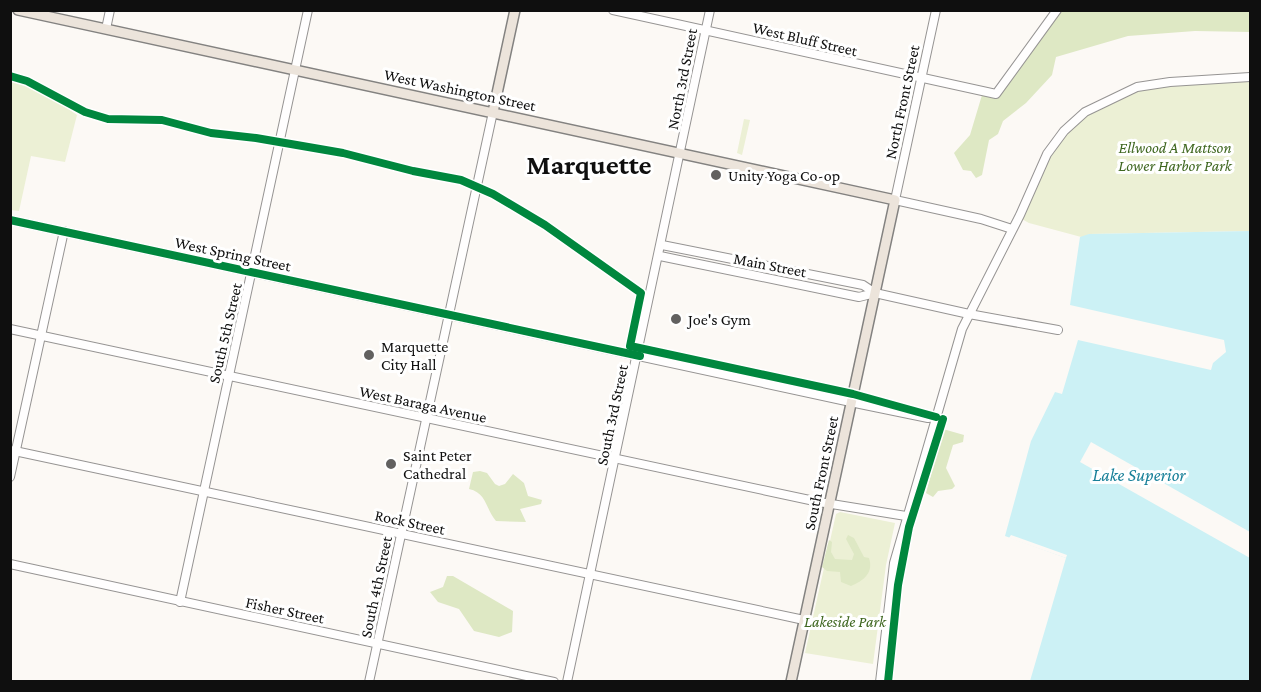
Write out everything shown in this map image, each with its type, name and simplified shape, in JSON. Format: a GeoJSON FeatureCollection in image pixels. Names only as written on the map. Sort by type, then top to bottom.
{"type":"FeatureCollection","features":[{"type":"Feature","properties":{"kind":"main road","name":"West Washington Street"},"geometry":{"type":"LineString","coordinates":[[18,10],[895,200]]}},
{"type":"Feature","properties":{"kind":"main road"},"geometry":{"type":"LineString","coordinates":[[493,112],[515,10]]}},
{"type":"Feature","properties":{"kind":"main road","name":"South Front Street"},"geometry":{"type":"LineString","coordinates":[[791,681],[895,200]]}},
{"type":"Feature","properties":{"kind":"street"},"geometry":{"type":"LineString","coordinates":[[106,29],[110,10]]}},
{"type":"Feature","properties":{"kind":"street","name":"South 5th Street"},"geometry":{"type":"LineString","coordinates":[[180,602],[308,10]]}},
{"type":"Feature","properties":{"kind":"street","name":"West Bluff Street"},"geometry":{"type":"LineString","coordinates":[[613,10],[996,94],[1057,10]]}},
{"type":"Feature","properties":{"kind":"street","name":"North 3rd Street"},"geometry":{"type":"LineString","coordinates":[[681,154],[711,10]]}},
{"type":"Feature","properties":{"kind":"street","name":"North Front Street"},"geometry":{"type":"LineString","coordinates":[[895,200],[936,10]]}},
{"type":"Feature","properties":{"kind":"street"},"geometry":{"type":"LineString","coordinates":[[880,681],[889,593],[906,516],[962,329],[1047,154],[1064,131],[1085,112],[1106,99],[1137,87],[1170,82],[1251,77]]}},
{"type":"Feature","properties":{"kind":"street","name":"South 4th Street"},"geometry":{"type":"LineString","coordinates":[[369,681],[493,112]]}},
{"type":"Feature","properties":{"kind":"street","name":"South 3rd Street"},"geometry":{"type":"LineString","coordinates":[[567,681],[681,154]]}},
{"type":"Feature","properties":{"kind":"street"},"geometry":{"type":"LineString","coordinates":[[895,200],[981,219],[1012,229]]}},
{"type":"Feature","properties":{"kind":"street","name":"West Spring Street"},"geometry":{"type":"LineString","coordinates":[[10,220],[851,402],[928,418],[936,417]]}},
{"type":"Feature","properties":{"kind":"street"},"geometry":{"type":"LineString","coordinates":[[10,477],[13,451],[63,231]]}},
{"type":"Feature","properties":{"kind":"street","name":"Main Street"},"geometry":{"type":"LineString","coordinates":[[662,245],[863,285],[875,293],[969,314],[1058,330]]}},
{"type":"Feature","properties":{"kind":"street","name":"Main Street"},"geometry":{"type":"LineString","coordinates":[[660,256],[860,297],[875,293]]}},
{"type":"Feature","properties":{"kind":"street","name":"West Baraga Avenue"},"geometry":{"type":"LineString","coordinates":[[10,329],[616,459],[830,503],[906,516]]}},
{"type":"Feature","properties":{"kind":"street","name":"Rock Street"},"geometry":{"type":"LineString","coordinates":[[13,451],[804,620]]}},
{"type":"Feature","properties":{"kind":"street","name":"Fisher Street"},"geometry":{"type":"LineString","coordinates":[[10,564],[554,681]]}},
{"type":"Feature","properties":{"kind":"green space"},"geometry":{"type":"Polygon","coordinates":[[[1060,11],[1250,11],[1250,32],[1195,31],[1128,36],[1056,57],[1052,75],[1026,103],[1003,121],[998,134],[989,140],[982,175],[976,178],[971,171],[963,170],[954,153],[970,135],[982,95],[998,96],[1060,11]]]}},
{"type":"Feature","properties":{"kind":"green space"},"geometry":{"type":"Polygon","coordinates":[[[10,77],[27,81],[77,115],[65,162],[31,156],[19,211],[11,210],[10,77]]]}},
{"type":"Feature","properties":{"kind":"green space","name":"Ellwood A Mattson Lower Harbor Park"},"geometry":{"type":"Polygon","coordinates":[[[1250,77],[1250,231],[1089,234],[1085,238],[1029,223],[1018,217],[1047,154],[1085,112],[1137,87],[1250,77]]]}},
{"type":"Feature","properties":{"kind":"green space"},"geometry":{"type":"Polygon","coordinates":[[[744,119],[750,120],[742,155],[737,153],[744,119]]]}},
{"type":"Feature","properties":{"kind":"green space"},"geometry":{"type":"Polygon","coordinates":[[[943,429],[964,435],[963,442],[953,445],[946,468],[955,486],[952,489],[938,491],[933,497],[926,493],[943,429]]]}},
{"type":"Feature","properties":{"kind":"green space"},"geometry":{"type":"Polygon","coordinates":[[[473,472],[487,473],[499,486],[505,484],[513,474],[524,483],[528,496],[542,500],[541,504],[520,509],[526,522],[496,521],[483,497],[469,489],[473,472]]]}},
{"type":"Feature","properties":{"kind":"green space","name":"Lakeside Park"},"geometry":{"type":"Polygon","coordinates":[[[840,512],[895,523],[886,565],[873,664],[805,653],[836,514],[840,512]]]}},
{"type":"Feature","properties":{"kind":"green space"},"geometry":{"type":"Polygon","coordinates":[[[848,535],[854,538],[864,557],[869,558],[870,563],[866,576],[851,586],[841,582],[840,572],[827,571],[822,567],[829,540],[832,542],[831,552],[835,559],[852,560],[854,554],[846,539],[848,535]]]}},
{"type":"Feature","properties":{"kind":"green space"},"geometry":{"type":"Polygon","coordinates":[[[447,576],[453,576],[513,611],[512,632],[499,637],[474,631],[459,609],[438,602],[430,592],[443,587],[447,576]]]}},
{"type":"Feature","properties":{"kind":"water","name":"Lake Superior"},"geometry":{"type":"Polygon","coordinates":[[[1250,231],[1250,681],[1030,681],[1066,558],[1005,536],[1031,441],[1055,392],[1062,394],[1078,340],[1211,370],[1213,363],[1226,352],[1224,340],[1070,305],[1080,237],[1089,234],[1250,231]]]}},
{"type":"Feature","properties":{"kind":"pier"},"geometry":{"type":"Polygon","coordinates":[[[1091,442],[1250,532],[1250,558],[1080,462],[1091,442]]]}},
{"type":"Feature","properties":{"kind":"pier"},"geometry":{"type":"Polygon","coordinates":[[[1011,535],[1067,555],[1066,558],[1009,538],[1011,535]]]}},
{"type":"Feature","properties":{"kind":"cycle path"},"geometry":{"type":"LineString","coordinates":[[10,76],[27,81],[85,112],[108,119],[162,120],[211,133],[343,153],[413,171],[461,180],[493,194],[545,225],[641,293],[630,346],[853,394],[936,417]]}},
{"type":"Feature","properties":{"kind":"cycle path"},"geometry":{"type":"LineString","coordinates":[[10,220],[640,356]]}},
{"type":"Feature","properties":{"kind":"cycle path"},"geometry":{"type":"LineString","coordinates":[[888,682],[898,585],[909,527],[943,419]]}},
{"type":"Feature","properties":{"kind":"place","name":"Unity Yoga Co-op"},"geometry":{"type":"Point","coordinates":[716,175]}},
{"type":"Feature","properties":{"kind":"place","name":"Joe's Gym"},"geometry":{"type":"Point","coordinates":[676,319]}},
{"type":"Feature","properties":{"kind":"place","name":"Marquette City Hall"},"geometry":{"type":"Point","coordinates":[369,355]}},
{"type":"Feature","properties":{"kind":"place","name":"Saint Peter Cathedral"},"geometry":{"type":"Point","coordinates":[391,464]}},
{"type":"Feature","properties":{"kind":"district","name":"Marquette"},"geometry":{"type":"Point","coordinates":[589,164]}}]}
